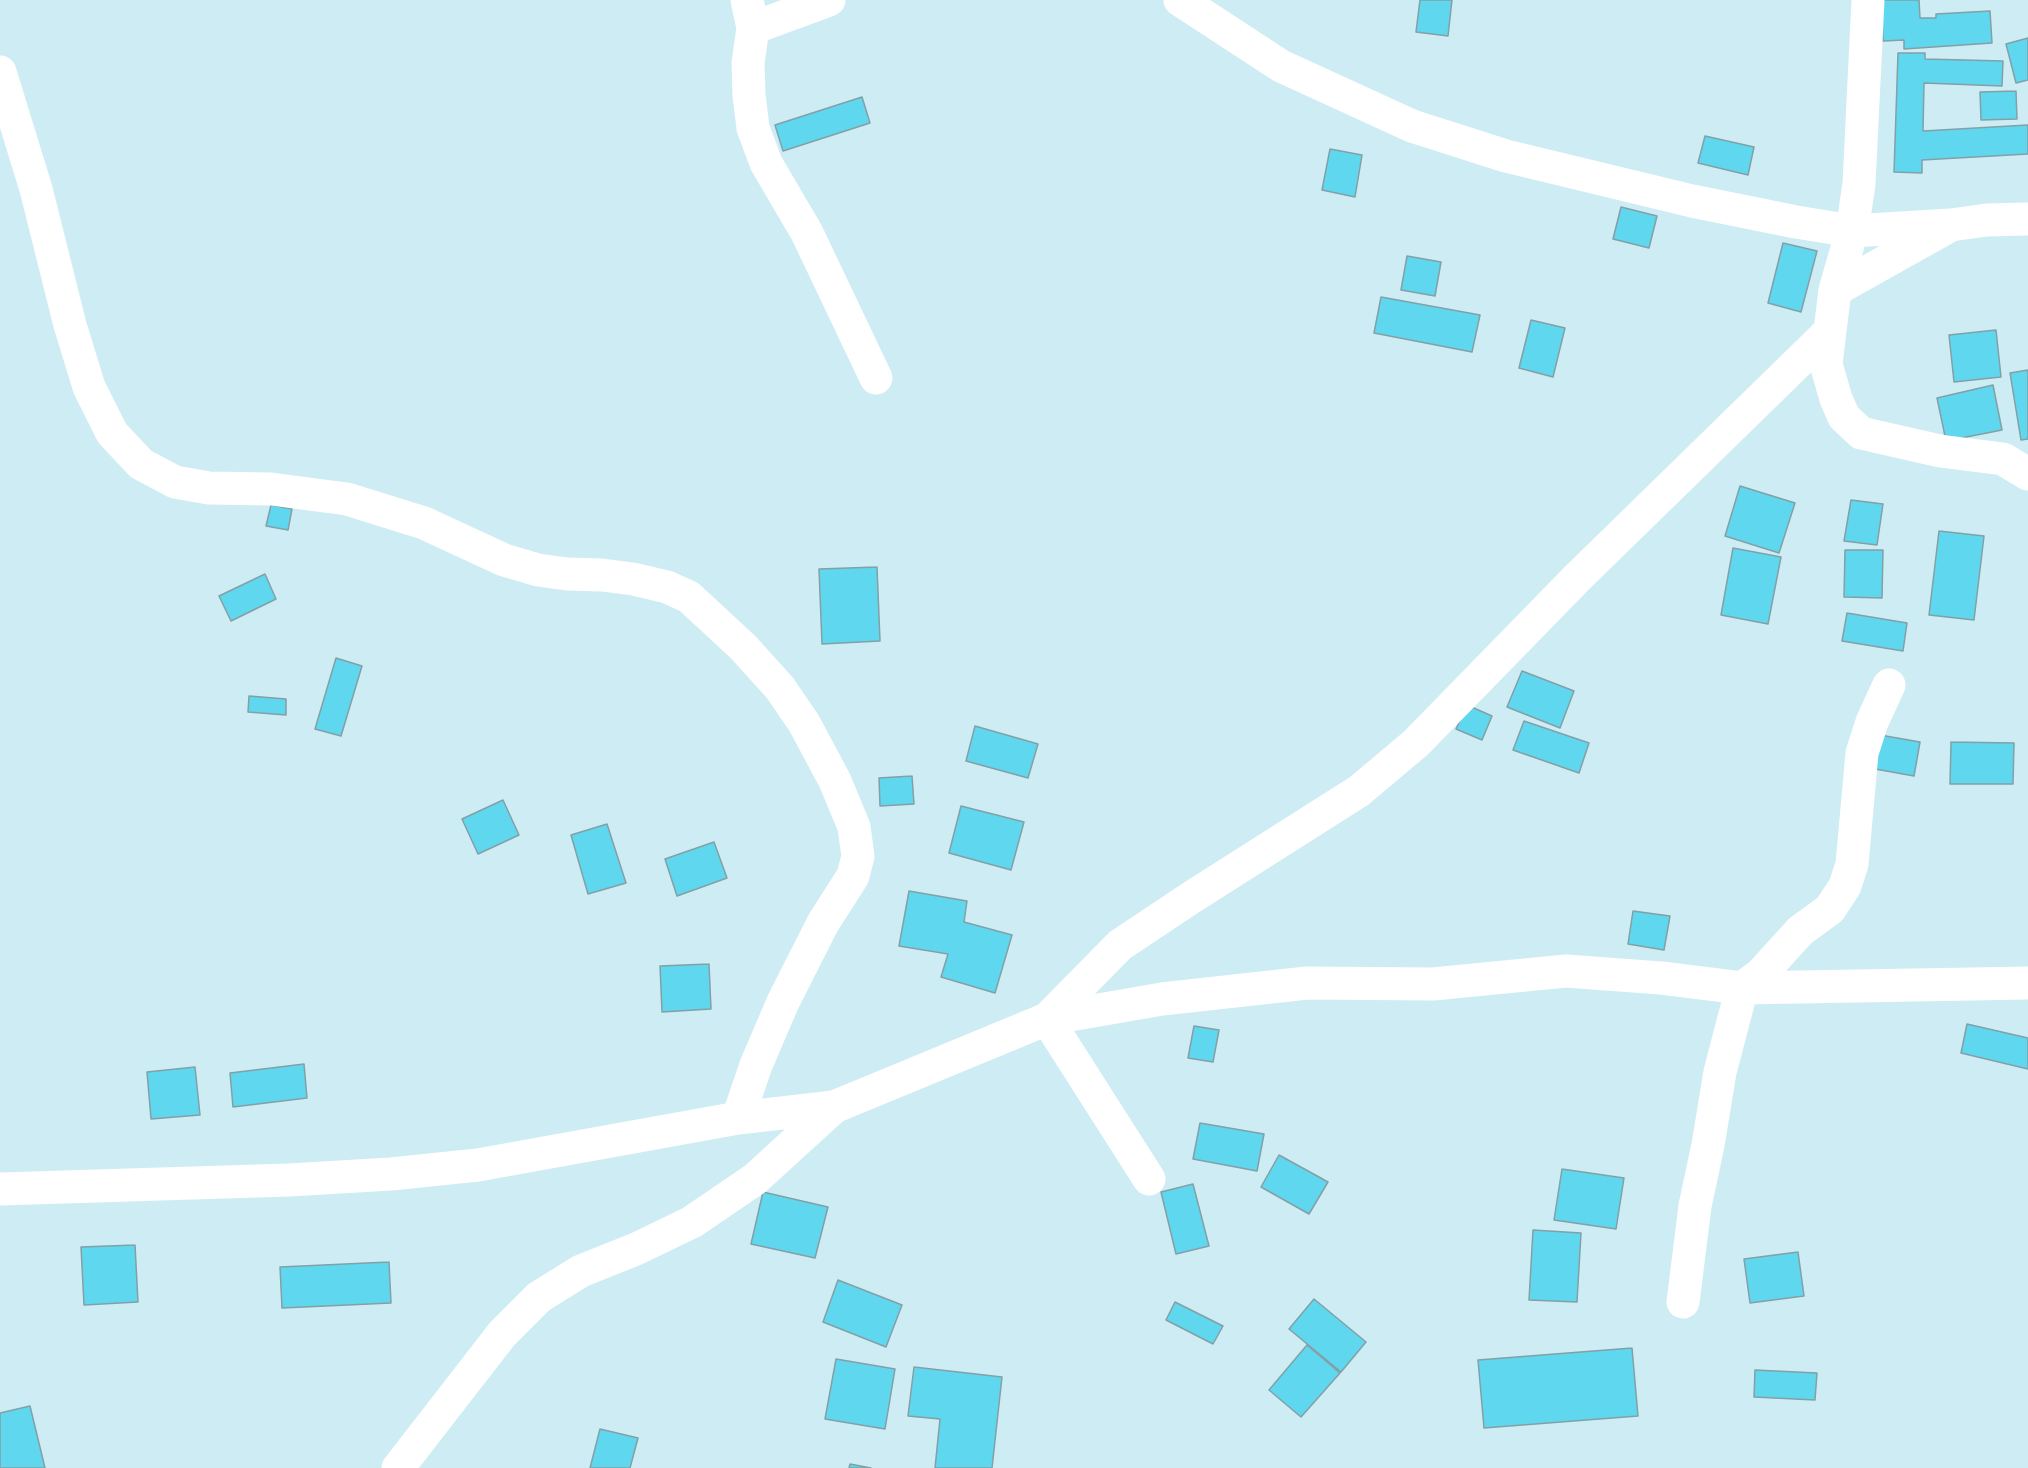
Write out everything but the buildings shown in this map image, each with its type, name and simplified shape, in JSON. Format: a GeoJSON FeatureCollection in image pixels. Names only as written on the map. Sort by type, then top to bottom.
{"type":"FeatureCollection","features":[{"type":"Feature","properties":{"kind":"street"},"geometry":{"type":"LineString","coordinates":[[829,0],[750,14],[748,74],[753,128],[766,163],[807,233],[876,378]]}},
{"type":"Feature","properties":{"kind":"street"},"geometry":{"type":"LineString","coordinates":[[1180,0],[1281,66],[1412,126],[1506,156],[1681,198],[1852,231],[2028,219]]}},
{"type":"Feature","properties":{"kind":"street"},"geometry":{"type":"LineString","coordinates":[[1868,0],[1859,184],[1852,231],[1835,290],[1828,333],[1826,364],[1836,399],[1844,417],[1861,433],[1940,451],[2003,459],[2028,474]]}},
{"type":"Feature","properties":{"kind":"street"},"geometry":{"type":"LineString","coordinates":[[0,72],[36,189],[70,325],[89,387],[112,433],[141,464],[175,482],[209,488],[271,489],[347,499],[424,523],[504,560],[538,570],[612,576],[667,587],[689,597],[743,647],[780,688],[804,723],[835,781],[854,827],[858,856],[853,876],[823,923],[783,1002],[756,1065],[738,1118]]}},
{"type":"Feature","properties":{"kind":"street"},"geometry":{"type":"LineString","coordinates":[[1835,290],[1950,225]]}},
{"type":"Feature","properties":{"kind":"street"},"geometry":{"type":"LineString","coordinates":[[1047,1019],[1120,945],[1359,791],[1416,743],[1577,578],[1828,333]]}},
{"type":"Feature","properties":{"kind":"street"},"geometry":{"type":"LineString","coordinates":[[1683,1302],[1695,1206],[1720,1072],[1742,988],[1761,974],[1800,931],[1830,909],[1845,886],[1852,864],[1862,753],[1888,685]]}},
{"type":"Feature","properties":{"kind":"street"},"geometry":{"type":"LineString","coordinates":[[0,1189],[278,1180],[391,1174],[478,1165],[738,1118],[834,1107],[1047,1019],[1162,999],[1306,983],[1433,984],[1566,971],[1661,978],[1742,988],[2028,983]]}},
{"type":"Feature","properties":{"kind":"street"},"geometry":{"type":"LineString","coordinates":[[1047,1019],[1149,1179]]}},
{"type":"Feature","properties":{"kind":"street"},"geometry":{"type":"LineString","coordinates":[[398,1468],[502,1334],[539,1297],[580,1270],[636,1249],[692,1222],[755,1179],[834,1107]]}}]}
